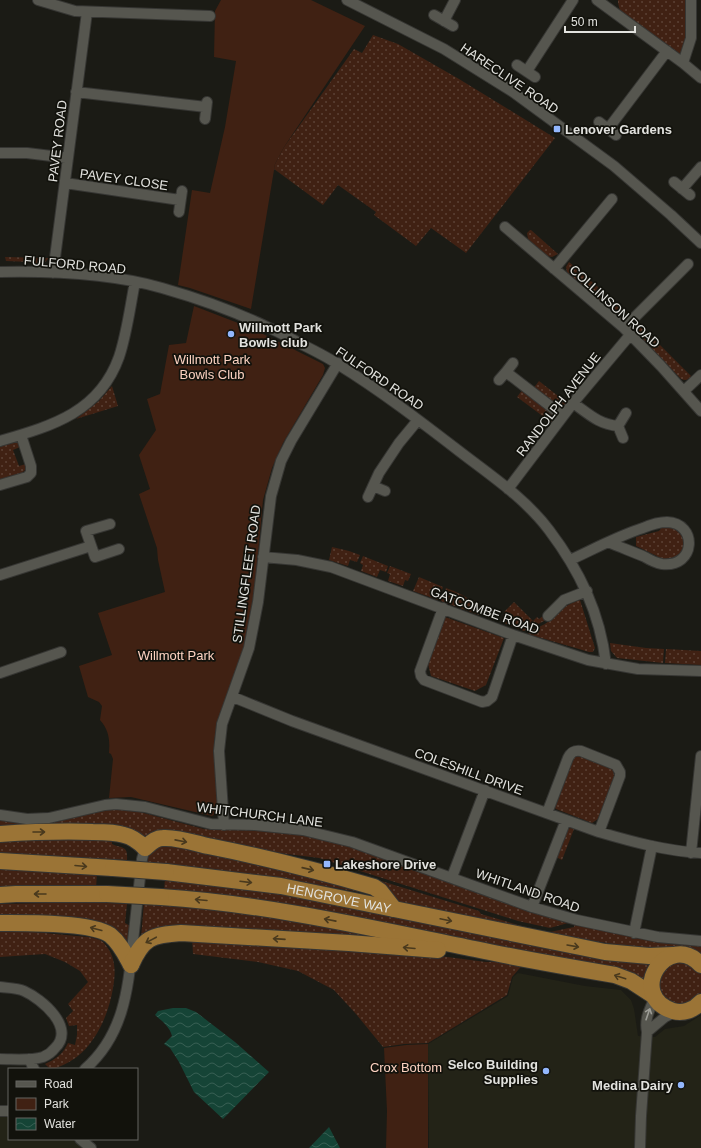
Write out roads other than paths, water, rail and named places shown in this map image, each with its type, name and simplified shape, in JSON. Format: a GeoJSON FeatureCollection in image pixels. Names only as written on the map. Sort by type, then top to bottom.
{"type":"FeatureCollection","features":[{"type":"Feature","properties":{"kind":"highway"},"geometry":{"type":"LineString","coordinates":[[0,834],[81,831],[115,833],[124,834],[135,839],[145,848],[154,840],[165,838],[225,849],[329,874],[378,889],[394,909]]}},
{"type":"Feature","properties":{"kind":"highway","name":"HENGROVE WAY"},"geometry":{"type":"LineString","coordinates":[[0,861],[166,872],[281,886],[605,952],[649,956],[688,956],[698,961],[701,965]]}},
{"type":"Feature","properties":{"kind":"highway","name":"HENGROVE WAY"},"geometry":{"type":"LineString","coordinates":[[0,895],[107,894],[162,897],[203,900],[310,916],[615,976],[631,981],[655,997],[660,1004],[667,1009],[675,1012]]}},
{"type":"Feature","properties":{"kind":"highway"},"geometry":{"type":"LineString","coordinates":[[0,923],[68,925],[98,929],[110,935],[120,945],[131,965]]}},
{"type":"Feature","properties":{"kind":"highway"},"geometry":{"type":"LineString","coordinates":[[131,965],[139,949],[150,940],[168,934],[181,933],[349,943],[504,955]]}},
{"type":"Feature","properties":{"kind":"highway"},"geometry":{"type":"LineString","coordinates":[[655,997],[652,990],[651,981],[654,972],[659,964],[668,957],[674,955]]}},
{"type":"Feature","properties":{"kind":"highway"},"geometry":{"type":"LineString","coordinates":[[675,1012],[684,1012],[693,1009],[701,1002]]}},
{"type":"Feature","properties":{"kind":"street"},"geometry":{"type":"LineString","coordinates":[[38,0],[75,11],[210,16]]}},
{"type":"Feature","properties":{"kind":"street","name":"HARECLIVE ROAD"},"geometry":{"type":"LineString","coordinates":[[347,0],[444,49],[513,92],[614,166],[701,243]]}},
{"type":"Feature","properties":{"kind":"street"},"geometry":{"type":"LineString","coordinates":[[444,20],[455,0]]}},
{"type":"Feature","properties":{"kind":"street"},"geometry":{"type":"LineString","coordinates":[[517,65],[531,74],[573,0]]}},
{"type":"Feature","properties":{"kind":"street"},"geometry":{"type":"LineString","coordinates":[[597,0],[611,4],[701,78]]}},
{"type":"Feature","properties":{"kind":"street"},"geometry":{"type":"LineString","coordinates":[[684,63],[691,38],[691,0]]}},
{"type":"Feature","properties":{"kind":"street","name":"PAVEY ROAD"},"geometry":{"type":"LineString","coordinates":[[53,272],[87,12]]}},
{"type":"Feature","properties":{"kind":"street"},"geometry":{"type":"LineString","coordinates":[[434,15],[453,26]]}},
{"type":"Feature","properties":{"kind":"street"},"geometry":{"type":"LineString","coordinates":[[599,122],[612,132],[667,51]]}},
{"type":"Feature","properties":{"kind":"street"},"geometry":{"type":"LineString","coordinates":[[76,92],[207,105],[205,119]]}},
{"type":"Feature","properties":{"kind":"street"},"geometry":{"type":"LineString","coordinates":[[0,153],[27,153],[68,158]]}},
{"type":"Feature","properties":{"kind":"street"},"geometry":{"type":"LineString","coordinates":[[682,189],[701,167]]}},
{"type":"Feature","properties":{"kind":"street","name":"PAVEY CLOSE"},"geometry":{"type":"LineString","coordinates":[[65,184],[181,196],[180,212]]}},
{"type":"Feature","properties":{"kind":"street"},"geometry":{"type":"LineString","coordinates":[[554,269],[612,199]]}},
{"type":"Feature","properties":{"kind":"street","name":"COLLINSON ROAD"},"geometry":{"type":"LineString","coordinates":[[505,227],[627,332],[661,366],[701,411]]}},
{"type":"Feature","properties":{"kind":"street","name":"RANDOLPH AVENUE"},"geometry":{"type":"LineString","coordinates":[[508,489],[627,332],[688,264]]}},
{"type":"Feature","properties":{"kind":"street","name":"FULFORD ROAD"},"geometry":{"type":"LineString","coordinates":[[0,272],[53,272],[135,282],[160,288],[188,296],[268,327],[338,364],[395,402],[508,489],[548,528],[570,560],[587,591],[603,640],[606,664]]}},
{"type":"Feature","properties":{"kind":"street"},"geometry":{"type":"LineString","coordinates":[[0,441],[63,420],[87,404],[105,384],[116,364],[122,347],[135,282]]}},
{"type":"Feature","properties":{"kind":"street"},"geometry":{"type":"LineString","coordinates":[[498,380],[513,363]]}},
{"type":"Feature","properties":{"kind":"street","name":"STILLINGFLEET ROAD"},"geometry":{"type":"LineString","coordinates":[[224,825],[219,751],[222,724],[233,697],[249,648],[258,602],[271,496],[280,461],[338,364]]}},
{"type":"Feature","properties":{"kind":"street"},"geometry":{"type":"LineString","coordinates":[[506,372],[563,416]]}},
{"type":"Feature","properties":{"kind":"street"},"geometry":{"type":"LineString","coordinates":[[684,391],[701,375]]}},
{"type":"Feature","properties":{"kind":"street"},"geometry":{"type":"LineString","coordinates":[[573,402],[598,421],[608,425],[618,426]]}},
{"type":"Feature","properties":{"kind":"street"},"geometry":{"type":"LineString","coordinates":[[618,426],[626,413]]}},
{"type":"Feature","properties":{"kind":"street"},"geometry":{"type":"LineString","coordinates":[[368,497],[379,473],[399,443],[418,420]]}},
{"type":"Feature","properties":{"kind":"street"},"geometry":{"type":"LineString","coordinates":[[618,426],[623,438]]}},
{"type":"Feature","properties":{"kind":"street"},"geometry":{"type":"LineString","coordinates":[[0,485],[27,477],[31,473],[31,466],[21,435]]}},
{"type":"Feature","properties":{"kind":"street"},"geometry":{"type":"LineString","coordinates":[[373,486],[385,491]]}},
{"type":"Feature","properties":{"kind":"street"},"geometry":{"type":"LineString","coordinates":[[570,560],[626,533],[666,522],[676,524],[683,529],[688,537],[689,546],[681,561],[671,565],[660,564],[608,542]]}},
{"type":"Feature","properties":{"kind":"street"},"geometry":{"type":"LineString","coordinates":[[110,524],[86,531],[91,546],[95,557],[119,549]]}},
{"type":"Feature","properties":{"kind":"street"},"geometry":{"type":"LineString","coordinates":[[0,575],[91,546]]}},
{"type":"Feature","properties":{"kind":"street","name":"GATCOMBE ROAD"},"geometry":{"type":"LineString","coordinates":[[263,557],[297,560],[331,567],[513,636],[588,660],[638,669],[701,671]]}},
{"type":"Feature","properties":{"kind":"street"},"geometry":{"type":"LineString","coordinates":[[548,616],[564,600],[587,591]]}},
{"type":"Feature","properties":{"kind":"street"},"geometry":{"type":"LineString","coordinates":[[442,608],[420,671],[424,680],[482,702],[487,701],[492,697],[513,636]]}},
{"type":"Feature","properties":{"kind":"street"},"geometry":{"type":"LineString","coordinates":[[0,673],[62,652]]}},
{"type":"Feature","properties":{"kind":"street","name":"COLESHILL DRIVE"},"geometry":{"type":"LineString","coordinates":[[233,697],[292,721],[599,832],[672,851],[696,853]]}},
{"type":"Feature","properties":{"kind":"street"},"geometry":{"type":"LineString","coordinates":[[547,813],[568,758],[571,753],[581,751],[616,765],[620,772],[620,776],[599,832]]}},
{"type":"Feature","properties":{"kind":"street"},"geometry":{"type":"LineString","coordinates":[[696,853],[701,756]]}},
{"type":"Feature","properties":{"kind":"street"},"geometry":{"type":"LineString","coordinates":[[452,878],[485,790]]}},
{"type":"Feature","properties":{"kind":"street","name":"WHITCHURCH LANE"},"geometry":{"type":"LineString","coordinates":[[0,815],[27,819],[49,818],[68,815],[105,805],[116,804],[145,807],[211,824],[281,827],[336,837],[352,842]]}},
{"type":"Feature","properties":{"kind":"street"},"geometry":{"type":"LineString","coordinates":[[532,907],[566,820]]}},
{"type":"Feature","properties":{"kind":"street","name":"WHITLAND ROAD"},"geometry":{"type":"LineString","coordinates":[[352,842],[532,907],[577,920],[634,933],[701,941]]}},
{"type":"Feature","properties":{"kind":"street"},"geometry":{"type":"LineString","coordinates":[[634,933],[652,846]]}},
{"type":"Feature","properties":{"kind":"street"},"geometry":{"type":"LineString","coordinates":[[86,1068],[96,1058],[117,1027],[126,996],[131,965],[142,859],[145,848]]}},
{"type":"Feature","properties":{"kind":"street"},"geometry":{"type":"LineString","coordinates":[[0,987],[15,988],[31,995],[52,1012],[62,1028],[62,1035],[57,1047],[47,1055],[18,1060],[0,1059]]}},
{"type":"Feature","properties":{"kind":"street"},"geometry":{"type":"LineString","coordinates":[[640,1148],[640,1116],[647,1032],[645,1024],[655,997]]}},
{"type":"Feature","properties":{"kind":"street"},"geometry":{"type":"LineString","coordinates":[[647,1032],[665,1017],[675,1012]]}},
{"type":"Feature","properties":{"kind":"street"},"geometry":{"type":"LineString","coordinates":[[29,1059],[34,1068]]}},
{"type":"Feature","properties":{"kind":"street"},"geometry":{"type":"LineString","coordinates":[[18,1060],[23,1068]]}},
{"type":"Feature","properties":{"kind":"water"},"geometry":{"type":"Polygon","coordinates":[[[173,1008],[186,1008],[196,1012],[235,1042],[269,1072],[223,1119],[194,1092],[179,1062],[170,1048],[164,1044],[172,1036],[168,1027],[155,1015],[158,1011],[173,1008]]]}},
{"type":"Feature","properties":{"kind":"water"},"geometry":{"type":"Polygon","coordinates":[[[329,1127],[340,1148],[309,1148],[329,1127]]]}},
{"type":"Feature","properties":{"kind":"place","name":"Lenover Gardens"},"geometry":{"type":"Point","coordinates":[557,129]}},
{"type":"Feature","properties":{"kind":"place","name":"Willmott Park Bowls club"},"geometry":{"type":"Point","coordinates":[231,334]}},
{"type":"Feature","properties":{"kind":"place","name":"Lakeshore Drive"},"geometry":{"type":"Point","coordinates":[327,864]}},
{"type":"Feature","properties":{"kind":"place","name":"Selco Building Supplies"},"geometry":{"type":"Point","coordinates":[546,1071]}},
{"type":"Feature","properties":{"kind":"place","name":"Medina Dairy"},"geometry":{"type":"Point","coordinates":[681,1085]}},
{"type":"Feature","properties":{"kind":"park label","name":"Willmott Park Bowls Club"},"geometry":{"type":"Point","coordinates":[212,366]}},
{"type":"Feature","properties":{"kind":"park label","name":"Willmott Park"},"geometry":{"type":"Point","coordinates":[176,655]}},
{"type":"Feature","properties":{"kind":"park label","name":"Crox Bottom"},"geometry":{"type":"Point","coordinates":[406,1067]}}]}
